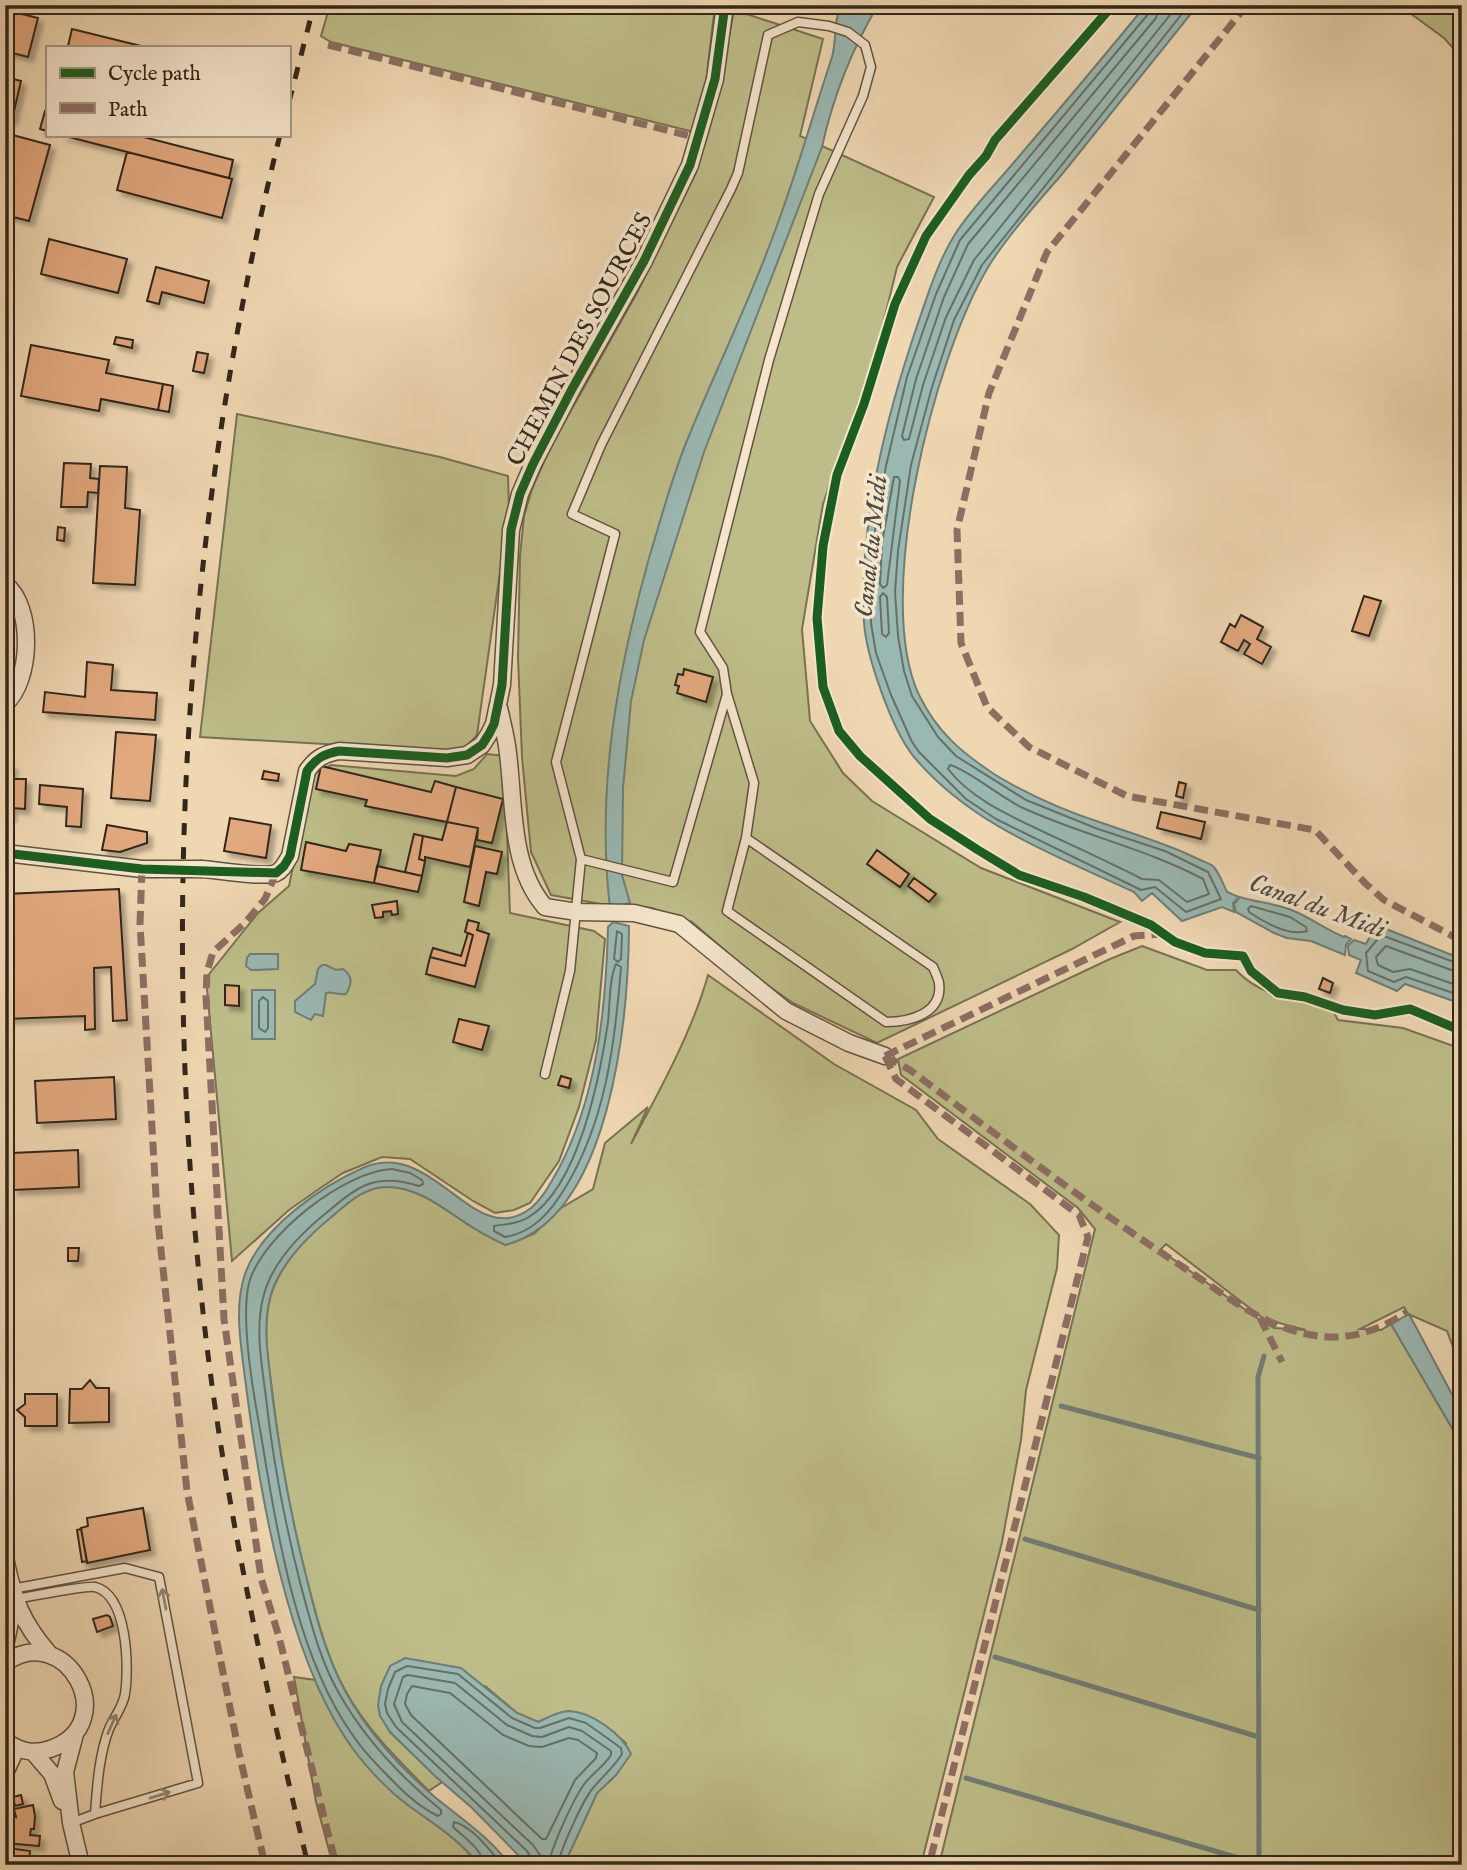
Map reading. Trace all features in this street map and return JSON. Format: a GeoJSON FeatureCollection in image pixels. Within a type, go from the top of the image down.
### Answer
{"type":"FeatureCollection","features":[{"type":"Feature","properties":{"kind":"street","name":"CHEMIN DES SOURCES"},"geometry":{"type":"LineString","coordinates":[[5,853],[142,869],[276,873],[290,856],[307,771],[314,760],[339,751],[447,758],[467,755],[482,744],[494,724],[502,685],[511,530],[520,494],[572,389],[645,261],[690,165],[715,79],[725,5]]}},
{"type":"Feature","properties":{"kind":"street"},"geometry":{"type":"LineString","coordinates":[[5,584],[18,598],[24,613],[25,629],[20,682],[5,704]]}},
{"type":"Feature","properties":{"kind":"street"},"geometry":{"type":"LineString","coordinates":[[498,706],[507,745],[511,795],[522,864],[535,895],[545,907],[577,912],[634,913],[679,924],[786,1011],[849,1043],[885,1056]]}},
{"type":"Feature","properties":{"kind":"street"},"geometry":{"type":"LineString","coordinates":[[5,1558],[13,1591],[29,1630],[50,1655],[70,1666],[81,1682],[86,1704],[85,1713],[75,1734],[65,1772],[71,1823],[81,1865]]}},
{"type":"Feature","properties":{"kind":"street"},"geometry":{"type":"LineString","coordinates":[[5,1646],[13,1591]]}},
{"type":"Feature","properties":{"kind":"street"},"geometry":{"type":"LineString","coordinates":[[5,1663],[27,1653],[50,1655]]}},
{"type":"Feature","properties":{"kind":"street"},"geometry":{"type":"LineString","coordinates":[[34,1753],[62,1745],[75,1734]]}},
{"type":"Feature","properties":{"kind":"street"},"geometry":{"type":"LineString","coordinates":[[5,1773],[11,1745],[34,1753],[52,1774],[71,1823]]}},
{"type":"Feature","properties":{"kind":"lane"},"geometry":{"type":"LineString","coordinates":[[545,1073],[570,971],[581,859],[556,762],[615,534],[572,513],[601,445],[734,181],[768,35],[798,22],[829,26],[848,32],[865,45],[871,67],[863,96],[815,207],[769,360],[700,632],[723,668],[727,694],[754,783],[746,838],[727,911],[886,1021],[906,1022],[924,1014],[935,1002],[940,985],[933,967],[746,838]]}},
{"type":"Feature","properties":{"kind":"lane"},"geometry":{"type":"LineString","coordinates":[[581,859],[673,882],[727,694]]}},
{"type":"Feature","properties":{"kind":"lane"},"geometry":{"type":"LineString","coordinates":[[13,1591],[125,1568],[159,1577],[198,1783],[71,1823]]}},
{"type":"Feature","properties":{"kind":"lane"},"geometry":{"type":"LineString","coordinates":[[13,1591],[94,1587],[109,1594],[117,1608],[126,1659],[124,1696],[109,1729],[100,1768],[95,1814]]}},
{"type":"Feature","properties":{"kind":"shaded area"},"geometry":{"type":"Polygon","coordinates":[[[330,5],[715,5],[706,82],[694,132],[331,42],[321,36],[330,5]]]}},
{"type":"Feature","properties":{"kind":"shaded area"},"geometry":{"type":"Polygon","coordinates":[[[1399,5],[1462,5],[1462,58],[1444,38],[1399,5]]]}},
{"type":"Feature","properties":{"kind":"shaded area"},"geometry":{"type":"Polygon","coordinates":[[[734,10],[823,39],[800,136],[934,197],[897,267],[876,353],[823,504],[802,629],[810,721],[843,773],[872,801],[981,868],[1120,922],[1072,949],[877,1043],[793,1003],[757,978],[692,922],[652,908],[601,904],[551,895],[531,852],[522,757],[518,658],[520,556],[524,516],[532,489],[551,446],[637,293],[696,173],[718,96],[734,10]]]}},
{"type":"Feature","properties":{"kind":"shaded area"},"geometry":{"type":"Polygon","coordinates":[[[237,414],[440,457],[508,476],[509,508],[477,735],[466,747],[448,751],[200,737],[237,414]]]}},
{"type":"Feature","properties":{"kind":"shaded area"},"geometry":{"type":"Polygon","coordinates":[[[487,754],[504,756],[510,913],[594,931],[605,939],[596,1040],[579,1107],[559,1161],[530,1203],[514,1210],[495,1213],[410,1159],[382,1157],[343,1173],[319,1189],[289,1210],[232,1261],[206,978],[258,913],[289,886],[312,774],[331,765],[456,776],[474,769],[487,754]]]}},
{"type":"Feature","properties":{"kind":"shaded area"},"geometry":{"type":"Polygon","coordinates":[[[1142,946],[1207,970],[1236,970],[1268,992],[1332,1009],[1338,1020],[1403,1028],[1456,1047],[1462,1045],[1462,1371],[1447,1331],[1408,1314],[1404,1307],[1360,1329],[1381,1330],[1391,1324],[1462,1445],[1462,1865],[939,1865],[1095,1229],[1078,1208],[901,1075],[898,1059],[1142,946]],[[1166,1244],[1160,1250],[1274,1328],[1306,1330],[1264,1319],[1166,1244]]]}},
{"type":"Feature","properties":{"kind":"shaded area"},"geometry":{"type":"Polygon","coordinates":[[[708,975],[834,1064],[916,1110],[938,1139],[1030,1204],[1059,1235],[1057,1268],[1026,1390],[1021,1440],[1002,1542],[921,1865],[704,1865],[694,1855],[703,1865],[564,1865],[597,1793],[616,1775],[626,1743],[605,1727],[585,1717],[564,1715],[538,1722],[517,1713],[485,1686],[390,1732],[442,1782],[429,1791],[373,1731],[353,1704],[332,1664],[314,1608],[291,1512],[276,1421],[267,1348],[267,1323],[274,1287],[292,1256],[340,1209],[364,1192],[383,1187],[417,1193],[505,1245],[534,1234],[561,1208],[593,1189],[605,1143],[648,1107],[631,1144],[684,1039],[708,975]]]}},
{"type":"Feature","properties":{"kind":"shaded area"},"geometry":{"type":"Polygon","coordinates":[[[294,1677],[315,1680],[338,1726],[369,1767],[393,1791],[459,1843],[479,1865],[333,1865],[316,1802],[294,1677]]]}},
{"type":"Feature","properties":{"kind":"water"},"geometry":{"type":"Polygon","coordinates":[[[842,5],[878,5],[844,74],[822,147],[704,452],[644,640],[631,701],[623,788],[622,875],[630,903],[610,908],[606,819],[612,731],[627,644],[649,558],[681,457],[784,207],[832,57],[837,17],[842,5]]]}},
{"type":"Feature","properties":{"kind":"water","name":"Canal du Midi"},"geometry":{"type":"Polygon","coordinates":[[[1146,5],[1198,5],[1004,244],[987,269],[967,309],[930,418],[916,479],[906,541],[903,600],[907,652],[919,695],[942,730],[971,758],[1020,789],[1048,802],[1164,844],[1210,864],[1217,871],[1227,892],[1239,897],[1233,903],[1234,912],[1222,907],[1182,921],[1152,893],[1142,901],[1134,892],[1016,836],[961,802],[937,781],[914,757],[897,729],[875,673],[864,622],[866,546],[877,470],[906,359],[943,256],[969,215],[1146,5]]]}},
{"type":"Feature","properties":{"kind":"water"},"geometry":{"type":"Polygon","coordinates":[[[1240,897],[1289,909],[1351,939],[1346,945],[1345,955],[1311,941],[1287,938],[1274,933],[1236,912],[1234,904],[1240,897]]]}},
{"type":"Feature","properties":{"kind":"water"},"geometry":{"type":"Polygon","coordinates":[[[613,922],[629,926],[624,1013],[617,1061],[606,1111],[591,1157],[569,1197],[541,1227],[505,1245],[413,1192],[388,1187],[371,1189],[342,1208],[294,1254],[279,1275],[268,1310],[268,1357],[286,1487],[310,1594],[332,1663],[353,1704],[397,1762],[484,1837],[510,1865],[479,1865],[455,1840],[383,1784],[367,1766],[346,1739],[325,1702],[307,1661],[279,1569],[259,1474],[241,1344],[241,1287],[253,1257],[278,1225],[330,1185],[365,1167],[390,1163],[412,1168],[433,1179],[472,1207],[491,1216],[510,1218],[531,1208],[543,1195],[558,1170],[582,1113],[597,1052],[605,989],[608,927],[613,922]]]}},
{"type":"Feature","properties":{"kind":"water"},"geometry":{"type":"Polygon","coordinates":[[[1376,925],[1462,959],[1462,1004],[1405,984],[1397,991],[1356,973],[1361,960],[1349,955],[1348,946],[1354,940],[1366,944],[1376,925]]]}},
{"type":"Feature","properties":{"kind":"water"},"geometry":{"type":"Polygon","coordinates":[[[250,954],[278,954],[278,969],[251,970],[246,966],[250,954]]]}},
{"type":"Feature","properties":{"kind":"water"},"geometry":{"type":"Polygon","coordinates":[[[322,965],[336,970],[343,969],[349,974],[350,984],[346,994],[326,993],[323,1016],[315,1014],[311,1020],[295,1012],[295,1001],[315,984],[318,969],[322,965]]]}},
{"type":"Feature","properties":{"kind":"water"},"geometry":{"type":"Polygon","coordinates":[[[252,990],[275,990],[275,1039],[252,1039],[252,990]]]}},
{"type":"Feature","properties":{"kind":"water"},"geometry":{"type":"Polygon","coordinates":[[[1409,1314],[1462,1413],[1462,1445],[1391,1324],[1409,1314]]]}},
{"type":"Feature","properties":{"kind":"water"},"geometry":{"type":"Polygon","coordinates":[[[405,1658],[461,1668],[517,1713],[538,1722],[565,1711],[587,1715],[605,1725],[627,1746],[631,1754],[616,1775],[597,1793],[564,1865],[528,1865],[471,1807],[390,1732],[380,1716],[378,1705],[381,1686],[390,1666],[405,1658]]]}},
{"type":"Feature","properties":{"kind":"building"},"geometry":{"type":"Polygon","coordinates":[[[5,10],[38,18],[28,57],[5,51],[5,10]]]}},
{"type":"Feature","properties":{"kind":"building"},"geometry":{"type":"Polygon","coordinates":[[[72,29],[141,46],[68,46],[72,29]]]}},
{"type":"Feature","properties":{"kind":"building"},"geometry":{"type":"Polygon","coordinates":[[[5,77],[21,81],[12,120],[5,118],[5,77]]]}},
{"type":"Feature","properties":{"kind":"building"},"geometry":{"type":"Polygon","coordinates":[[[45,111],[46,131],[40,129],[45,111]]]}},
{"type":"Feature","properties":{"kind":"building"},"geometry":{"type":"Polygon","coordinates":[[[5,133],[50,145],[29,221],[5,215],[5,133]]]}},
{"type":"Feature","properties":{"kind":"building"},"geometry":{"type":"Polygon","coordinates":[[[65,136],[140,136],[233,160],[229,178],[65,136]]]}},
{"type":"Feature","properties":{"kind":"building"},"geometry":{"type":"Polygon","coordinates":[[[127,152],[232,179],[222,218],[117,190],[127,152]]]}},
{"type":"Feature","properties":{"kind":"building"},"geometry":{"type":"Polygon","coordinates":[[[49,239],[127,259],[118,293],[41,274],[49,239]]]}},
{"type":"Feature","properties":{"kind":"building"},"geometry":{"type":"Polygon","coordinates":[[[156,267],[209,281],[204,303],[162,292],[159,304],[147,301],[156,267]]]}},
{"type":"Feature","properties":{"kind":"building"},"geometry":{"type":"Polygon","coordinates":[[[116,337],[133,340],[132,348],[114,344],[116,337]]]}},
{"type":"Feature","properties":{"kind":"building"},"geometry":{"type":"Polygon","coordinates":[[[31,345],[109,360],[106,373],[163,384],[158,410],[101,399],[99,411],[21,396],[31,345]]]}},
{"type":"Feature","properties":{"kind":"building"},"geometry":{"type":"Polygon","coordinates":[[[197,352],[208,354],[204,373],[193,371],[197,352]]]}},
{"type":"Feature","properties":{"kind":"building"},"geometry":{"type":"Polygon","coordinates":[[[163,384],[173,386],[169,412],[158,410],[163,384]]]}},
{"type":"Feature","properties":{"kind":"building"},"geometry":{"type":"Polygon","coordinates":[[[64,463],[91,464],[90,478],[99,479],[98,493],[88,492],[87,507],[61,507],[64,463]]]}},
{"type":"Feature","properties":{"kind":"building"},"geometry":{"type":"Polygon","coordinates":[[[100,466],[127,467],[125,508],[140,510],[135,585],[93,583],[100,466]]]}},
{"type":"Feature","properties":{"kind":"building"},"geometry":{"type":"Polygon","coordinates":[[[58,527],[65,528],[64,541],[57,540],[58,527]]]}},
{"type":"Feature","properties":{"kind":"building"},"geometry":{"type":"Polygon","coordinates":[[[1364,596],[1381,601],[1369,636],[1352,631],[1364,596]]]}},
{"type":"Feature","properties":{"kind":"building"},"geometry":{"type":"Polygon","coordinates":[[[1241,615],[1263,627],[1257,639],[1271,647],[1262,664],[1244,654],[1250,644],[1244,640],[1238,651],[1221,642],[1230,624],[1235,627],[1241,615]]]}},
{"type":"Feature","properties":{"kind":"building"},"geometry":{"type":"Polygon","coordinates":[[[87,662],[113,665],[111,690],[157,693],[155,720],[43,712],[45,692],[85,697],[87,662]]]}},
{"type":"Feature","properties":{"kind":"building"},"geometry":{"type":"Polygon","coordinates":[[[684,669],[713,677],[706,702],[677,693],[679,686],[675,685],[678,674],[683,675],[684,669]]]}},
{"type":"Feature","properties":{"kind":"building"},"geometry":{"type":"Polygon","coordinates":[[[116,732],[156,735],[150,801],[111,798],[116,732]]]}},
{"type":"Feature","properties":{"kind":"building"},"geometry":{"type":"Polygon","coordinates":[[[5,764],[12,765],[11,817],[5,817],[5,764]]]}},
{"type":"Feature","properties":{"kind":"building"},"geometry":{"type":"Polygon","coordinates":[[[321,766],[431,792],[435,781],[456,787],[447,822],[365,806],[367,800],[316,789],[321,766]]]}},
{"type":"Feature","properties":{"kind":"building"},"geometry":{"type":"Polygon","coordinates":[[[264,771],[279,774],[278,781],[262,779],[264,771]]]}},
{"type":"Feature","properties":{"kind":"building"},"geometry":{"type":"Polygon","coordinates":[[[12,779],[26,779],[25,809],[11,808],[12,779]]]}},
{"type":"Feature","properties":{"kind":"building"},"geometry":{"type":"Polygon","coordinates":[[[1179,782],[1186,784],[1183,798],[1176,796],[1179,782]]]}},
{"type":"Feature","properties":{"kind":"building"},"geometry":{"type":"Polygon","coordinates":[[[40,785],[83,789],[81,827],[66,826],[67,807],[39,804],[40,785]]]}},
{"type":"Feature","properties":{"kind":"building"},"geometry":{"type":"Polygon","coordinates":[[[456,787],[503,799],[492,843],[477,840],[478,828],[447,822],[456,787]]]}},
{"type":"Feature","properties":{"kind":"building"},"geometry":{"type":"Polygon","coordinates":[[[1161,812],[1205,822],[1201,839],[1157,828],[1161,812]]]}},
{"type":"Feature","properties":{"kind":"building"},"geometry":{"type":"Polygon","coordinates":[[[230,818],[271,825],[266,858],[224,851],[230,818]]]}},
{"type":"Feature","properties":{"kind":"building"},"geometry":{"type":"Polygon","coordinates":[[[447,822],[478,828],[470,867],[425,857],[425,861],[419,859],[423,836],[442,840],[447,822]]]}},
{"type":"Feature","properties":{"kind":"building"},"geometry":{"type":"Polygon","coordinates":[[[107,825],[147,832],[147,843],[120,852],[102,850],[107,825]]]}},
{"type":"Feature","properties":{"kind":"building"},"geometry":{"type":"Polygon","coordinates":[[[414,834],[423,836],[419,859],[425,861],[422,876],[405,872],[414,834]]]}},
{"type":"Feature","properties":{"kind":"building"},"geometry":{"type":"Polygon","coordinates":[[[306,842],[346,851],[349,844],[381,850],[374,883],[301,870],[306,842]]]}},
{"type":"Feature","properties":{"kind":"building"},"geometry":{"type":"Polygon","coordinates":[[[475,846],[502,852],[497,874],[486,872],[479,906],[464,902],[475,846]]]}},
{"type":"Feature","properties":{"kind":"building"},"geometry":{"type":"Polygon","coordinates":[[[877,850],[909,874],[900,887],[867,864],[877,850]]]}},
{"type":"Feature","properties":{"kind":"building"},"geometry":{"type":"Polygon","coordinates":[[[377,866],[422,876],[418,892],[374,883],[377,866]]]}},
{"type":"Feature","properties":{"kind":"building"},"geometry":{"type":"Polygon","coordinates":[[[914,878],[936,894],[929,902],[908,886],[914,878]]]}},
{"type":"Feature","properties":{"kind":"building"},"geometry":{"type":"Polygon","coordinates":[[[119,889],[127,1020],[113,1021],[111,967],[94,968],[95,1029],[85,1030],[85,1016],[5,1019],[5,894],[119,889]]]}},
{"type":"Feature","properties":{"kind":"building"},"geometry":{"type":"Polygon","coordinates":[[[397,901],[398,914],[383,912],[383,917],[375,918],[372,905],[397,901]]]}},
{"type":"Feature","properties":{"kind":"building"},"geometry":{"type":"Polygon","coordinates":[[[468,920],[479,923],[477,930],[489,934],[475,987],[426,974],[430,957],[465,966],[473,935],[465,932],[468,920]]]}},
{"type":"Feature","properties":{"kind":"building"},"geometry":{"type":"Polygon","coordinates":[[[468,933],[473,935],[465,966],[430,957],[433,948],[461,956],[468,933]]]}},
{"type":"Feature","properties":{"kind":"building"},"geometry":{"type":"Polygon","coordinates":[[[1323,978],[1333,983],[1330,993],[1319,989],[1323,978]]]}},
{"type":"Feature","properties":{"kind":"building"},"geometry":{"type":"Polygon","coordinates":[[[225,985],[239,986],[239,1006],[225,1005],[225,985]]]}},
{"type":"Feature","properties":{"kind":"building"},"geometry":{"type":"Polygon","coordinates":[[[459,1019],[489,1026],[482,1050],[453,1042],[459,1019]]]}},
{"type":"Feature","properties":{"kind":"building"},"geometry":{"type":"Polygon","coordinates":[[[561,1076],[571,1079],[569,1088],[558,1085],[561,1076]]]}},
{"type":"Feature","properties":{"kind":"building"},"geometry":{"type":"Polygon","coordinates":[[[114,1077],[116,1119],[37,1123],[35,1081],[114,1077]]]}},
{"type":"Feature","properties":{"kind":"building"},"geometry":{"type":"Polygon","coordinates":[[[78,1150],[79,1187],[13,1190],[12,1153],[78,1150]]]}},
{"type":"Feature","properties":{"kind":"building"},"geometry":{"type":"Polygon","coordinates":[[[68,1248],[79,1248],[78,1261],[68,1261],[68,1248]]]}},
{"type":"Feature","properties":{"kind":"building"},"geometry":{"type":"Polygon","coordinates":[[[90,1380],[96,1388],[109,1388],[109,1422],[69,1423],[70,1389],[82,1389],[90,1380]]]}},
{"type":"Feature","properties":{"kind":"building"},"geometry":{"type":"Polygon","coordinates":[[[25,1394],[57,1394],[57,1426],[25,1426],[25,1417],[17,1410],[25,1404],[25,1394]]]}},
{"type":"Feature","properties":{"kind":"building"},"geometry":{"type":"Polygon","coordinates":[[[143,1508],[150,1550],[87,1563],[81,1528],[88,1526],[87,1518],[143,1508]]]}},
{"type":"Feature","properties":{"kind":"building"},"geometry":{"type":"Polygon","coordinates":[[[81,1529],[87,1561],[82,1562],[77,1530],[81,1529]]]}},
{"type":"Feature","properties":{"kind":"building"},"geometry":{"type":"Polygon","coordinates":[[[107,1615],[113,1626],[97,1632],[93,1619],[107,1615]]]}},
{"type":"Feature","properties":{"kind":"building"},"geometry":{"type":"Polygon","coordinates":[[[21,1795],[23,1804],[15,1806],[13,1797],[21,1795]]]}},
{"type":"Feature","properties":{"kind":"building"},"geometry":{"type":"Polygon","coordinates":[[[33,1805],[34,1829],[31,1829],[30,1835],[40,1836],[39,1846],[5,1843],[5,1833],[8,1833],[13,1816],[16,1817],[14,1809],[33,1805]]]}},
{"type":"Feature","properties":{"kind":"building"},"geometry":{"type":"Polygon","coordinates":[[[8,1848],[30,1851],[29,1865],[5,1865],[5,1852],[8,1848]]]}},
{"type":"Feature","properties":{"kind":"waterway"},"geometry":{"type":"LineString","coordinates":[[1259,1865],[1258,1377],[1264,1356]]}},
{"type":"Feature","properties":{"kind":"waterway"},"geometry":{"type":"LineString","coordinates":[[1061,1406],[1259,1458]]}},
{"type":"Feature","properties":{"kind":"waterway"},"geometry":{"type":"LineString","coordinates":[[1025,1539],[1259,1610]]}},
{"type":"Feature","properties":{"kind":"waterway"},"geometry":{"type":"LineString","coordinates":[[995,1657],[1259,1737]]}},
{"type":"Feature","properties":{"kind":"waterway"},"geometry":{"type":"LineString","coordinates":[[966,1778],[1259,1864]]}},
{"type":"Feature","properties":{"kind":"railway"},"geometry":{"type":"LineString","coordinates":[[290,98],[314,5]]}},
{"type":"Feature","properties":{"kind":"railway"},"geometry":{"type":"LineString","coordinates":[[280,136],[247,282],[221,430],[202,579],[189,729],[183,879],[184,1030],[191,1180],[214,1398],[249,1599],[308,1865]]}},
{"type":"Feature","properties":{"kind":"marked path"},"geometry":{"type":"LineString","coordinates":[[1247,5],[1047,252],[989,393],[957,530],[961,643],[987,707],[1029,747],[1127,796],[1315,830],[1384,900],[1462,941]]}},
{"type":"Feature","properties":{"kind":"marked path"},"geometry":{"type":"LineString","coordinates":[[328,45],[698,138]]}},
{"type":"Feature","properties":{"kind":"marked path"},"geometry":{"type":"LineString","coordinates":[[142,869],[140,924],[157,1213],[187,1491],[239,1753],[265,1865]]}},
{"type":"Feature","properties":{"kind":"marked path"},"geometry":{"type":"LineString","coordinates":[[276,873],[265,899],[245,923],[213,952],[207,972],[206,996],[224,1319],[261,1578],[279,1637],[336,1865]]}},
{"type":"Feature","properties":{"kind":"marked path"},"geometry":{"type":"LineString","coordinates":[[885,1056],[1134,936],[1162,934]]}},
{"type":"Feature","properties":{"kind":"marked path"},"geometry":{"type":"LineString","coordinates":[[885,1056],[896,1079],[1079,1215],[1088,1237],[929,1865]]}},
{"type":"Feature","properties":{"kind":"marked path"},"geometry":{"type":"LineString","coordinates":[[885,1056],[910,1070],[1116,1221],[1230,1299],[1261,1317],[1294,1331],[1337,1337],[1385,1325],[1407,1312]]}},
{"type":"Feature","properties":{"kind":"marked path"},"geometry":{"type":"LineString","coordinates":[[1260,1318],[1282,1362]]}},
{"type":"Feature","properties":{"kind":"cycle path"},"geometry":{"type":"LineString","coordinates":[[5,853],[142,869],[276,873],[290,856],[307,771],[321,757],[339,751],[447,758],[467,755],[482,745],[494,724],[502,685],[511,530],[520,494],[572,389],[644,261],[690,165],[715,79],[725,5]]}},
{"type":"Feature","properties":{"kind":"cycle path"},"geometry":{"type":"LineString","coordinates":[[1113,5],[995,140],[986,156],[969,175],[926,236],[895,304],[864,404],[837,475],[823,546],[817,618],[823,687],[839,731],[860,756],[930,819],[1019,875],[1084,897],[1151,925],[1175,942],[1205,953],[1243,956],[1251,971],[1278,993],[1305,997],[1343,1010],[1375,1015],[1410,1009],[1462,1031]]}}]}
